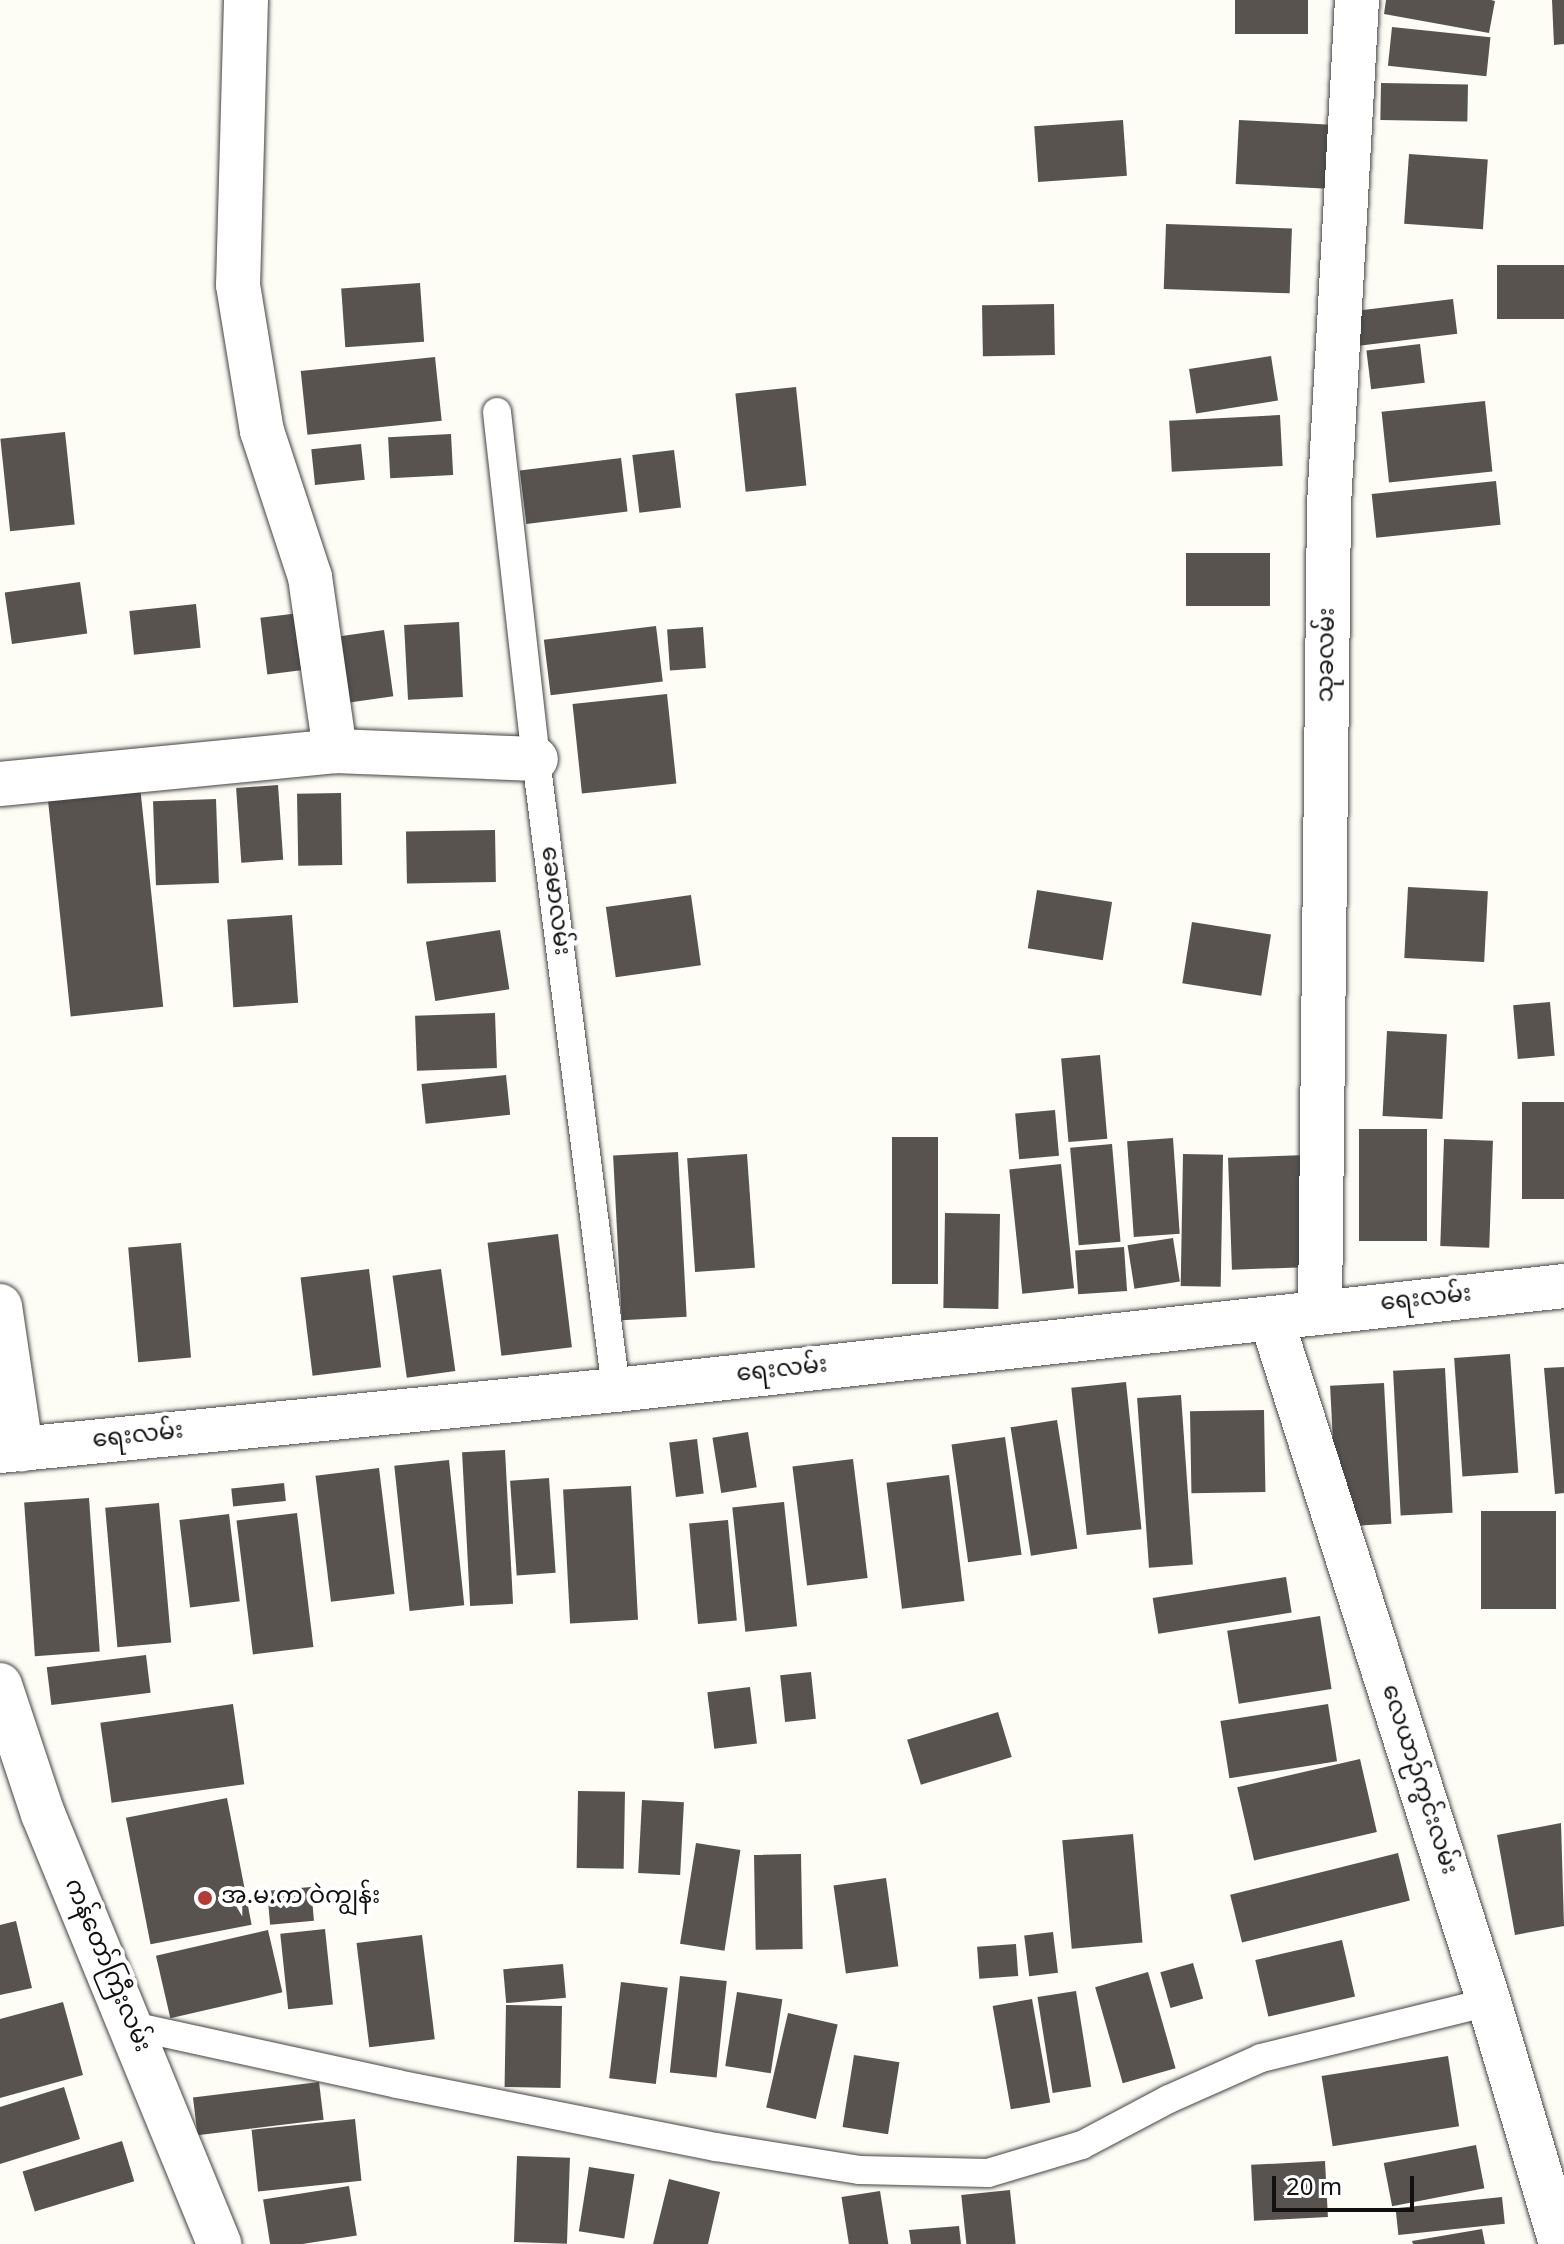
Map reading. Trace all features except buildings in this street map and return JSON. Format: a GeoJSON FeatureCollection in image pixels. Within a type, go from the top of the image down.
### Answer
{"type":"FeatureCollection","features":[{"type":"Feature","properties":{"kind":"street"},"geometry":{"type":"LineString","coordinates":[[246,0],[238,285],[262,431],[310,577],[335,751]]}},
{"type":"Feature","properties":{"kind":"street","name":"သုခလမ်း"},"geometry":{"type":"LineString","coordinates":[[1320,1311],[1329,505],[1357,0]]}},
{"type":"Feature","properties":{"kind":"street"},"geometry":{"type":"LineString","coordinates":[[0,784],[335,751],[536,759]]}},
{"type":"Feature","properties":{"kind":"street","name":"ရေးလမ်း"},"geometry":{"type":"LineString","coordinates":[[10,1450],[616,1390],[1564,1286]]}},
{"type":"Feature","properties":{"kind":"street"},"geometry":{"type":"LineString","coordinates":[[0,1306],[10,1450]]}},
{"type":"Feature","properties":{"kind":"street","name":"လေယာဉ်ကွင်းလမ်း"},"geometry":{"type":"LineString","coordinates":[[1271,1318],[1489,2002],[1561,2244]]}},
{"type":"Feature","properties":{"kind":"street","name":"ကန်တော်ကြီးလမ်း"},"geometry":{"type":"LineString","coordinates":[[0,1685],[43,1814],[219,2244]]}},
{"type":"Feature","properties":{"kind":"lane","name":"ခေမာလမ်း"},"geometry":{"type":"LineString","coordinates":[[497,412],[536,759],[616,1390]]}},
{"type":"Feature","properties":{"kind":"lane"},"geometry":{"type":"LineString","coordinates":[[132,2026],[397,2084],[716,2147],[860,2170],[988,2173],[1082,2145],[1169,2099],[1261,2058],[1489,2002]]}},
{"type":"Feature","properties":{"kind":"place","name":"အ.မ.က ဝဲကျွန်း"},"geometry":{"type":"Point","coordinates":[205,1898]}}]}
